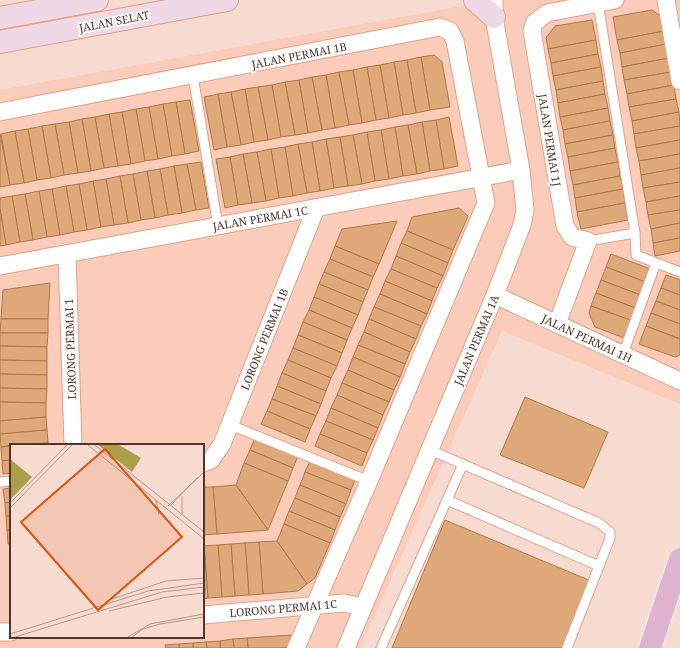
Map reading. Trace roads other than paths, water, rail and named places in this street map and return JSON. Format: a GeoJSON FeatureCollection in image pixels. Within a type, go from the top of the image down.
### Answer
{"type":"FeatureCollection","features":[{"type":"Feature","properties":{"kind":"main road"},"geometry":{"type":"LineString","coordinates":[[0,18],[97,0]]}},
{"type":"Feature","properties":{"kind":"main road","name":"JALAN SELAT"},"geometry":{"type":"LineString","coordinates":[[0,42],[228,0]]}},
{"type":"Feature","properties":{"kind":"main road"},"geometry":{"type":"LineString","coordinates":[[475,0],[494,8]]}},
{"type":"Feature","properties":{"kind":"main road"},"geometry":{"type":"LineString","coordinates":[[650,648],[680,559]]}},
{"type":"Feature","properties":{"kind":"main road"},"geometry":{"type":"LineString","coordinates":[[660,648],[680,600]]}},
{"type":"Feature","properties":{"kind":"street","name":"JALAN PERMAI 1J"},"geometry":{"type":"LineString","coordinates":[[588,242],[572,237],[565,226],[532,31],[534,23],[546,13],[615,0]]}},
{"type":"Feature","properties":{"kind":"street"},"geometry":{"type":"LineString","coordinates":[[666,0],[680,81]]}},
{"type":"Feature","properties":{"kind":"street","name":"JALAN PERMAI 1A"},"geometry":{"type":"LineString","coordinates":[[346,648],[495,295],[522,225],[525,210],[521,170],[494,8]]}},
{"type":"Feature","properties":{"kind":"street","name":"JALAN PERMAI 1B"},"geometry":{"type":"LineString","coordinates":[[0,112],[193,76],[440,27],[450,31],[456,42],[482,177]]}},
{"type":"Feature","properties":{"kind":"street","name":"JALAN PERMAI 1C"},"geometry":{"type":"LineString","coordinates":[[0,266],[521,170]]}},
{"type":"Feature","properties":{"kind":"street"},"geometry":{"type":"LineString","coordinates":[[296,648],[369,481],[486,203],[482,177]]}},
{"type":"Feature","properties":{"kind":"street","name":"LORONG PERMAI 1B"},"geometry":{"type":"LineString","coordinates":[[204,463],[211,460],[216,455],[230,425],[316,208]]}},
{"type":"Feature","properties":{"kind":"street"},"geometry":{"type":"LineString","coordinates":[[557,324],[588,242]]}},
{"type":"Feature","properties":{"kind":"street","name":"LORONG PERMAI 1"},"geometry":{"type":"LineString","coordinates":[[67,254],[73,444]]}},
{"type":"Feature","properties":{"kind":"street","name":"JALAN PERMAI 1H"},"geometry":{"type":"LineString","coordinates":[[495,295],[680,381]]}},
{"type":"Feature","properties":{"kind":"street","name":"LORONG PERMAI 1C"},"geometry":{"type":"LineString","coordinates":[[204,615],[344,603],[364,607]]}},
{"type":"Feature","properties":{"kind":"lane"},"geometry":{"type":"LineString","coordinates":[[598,3],[635,233],[636,255],[680,272]]}},
{"type":"Feature","properties":{"kind":"lane"},"geometry":{"type":"LineString","coordinates":[[193,76],[218,226]]}},
{"type":"Feature","properties":{"kind":"lane"},"geometry":{"type":"LineString","coordinates":[[588,242],[635,233]]}},
{"type":"Feature","properties":{"kind":"lane"},"geometry":{"type":"LineString","coordinates":[[623,354],[656,263]]}},
{"type":"Feature","properties":{"kind":"lane"},"geometry":{"type":"LineString","coordinates":[[230,425],[369,481]]}},
{"type":"Feature","properties":{"kind":"lane"},"geometry":{"type":"LineString","coordinates":[[430,450],[598,523],[610,532],[610,538],[567,648]]}},
{"type":"Feature","properties":{"kind":"lane"},"geometry":{"type":"LineString","coordinates":[[381,648],[463,464]]}},
{"type":"Feature","properties":{"kind":"lane"},"geometry":{"type":"LineString","coordinates":[[0,482],[10,481]]}},
{"type":"Feature","properties":{"kind":"lane"},"geometry":{"type":"LineString","coordinates":[[447,500],[599,566]]}}]}
